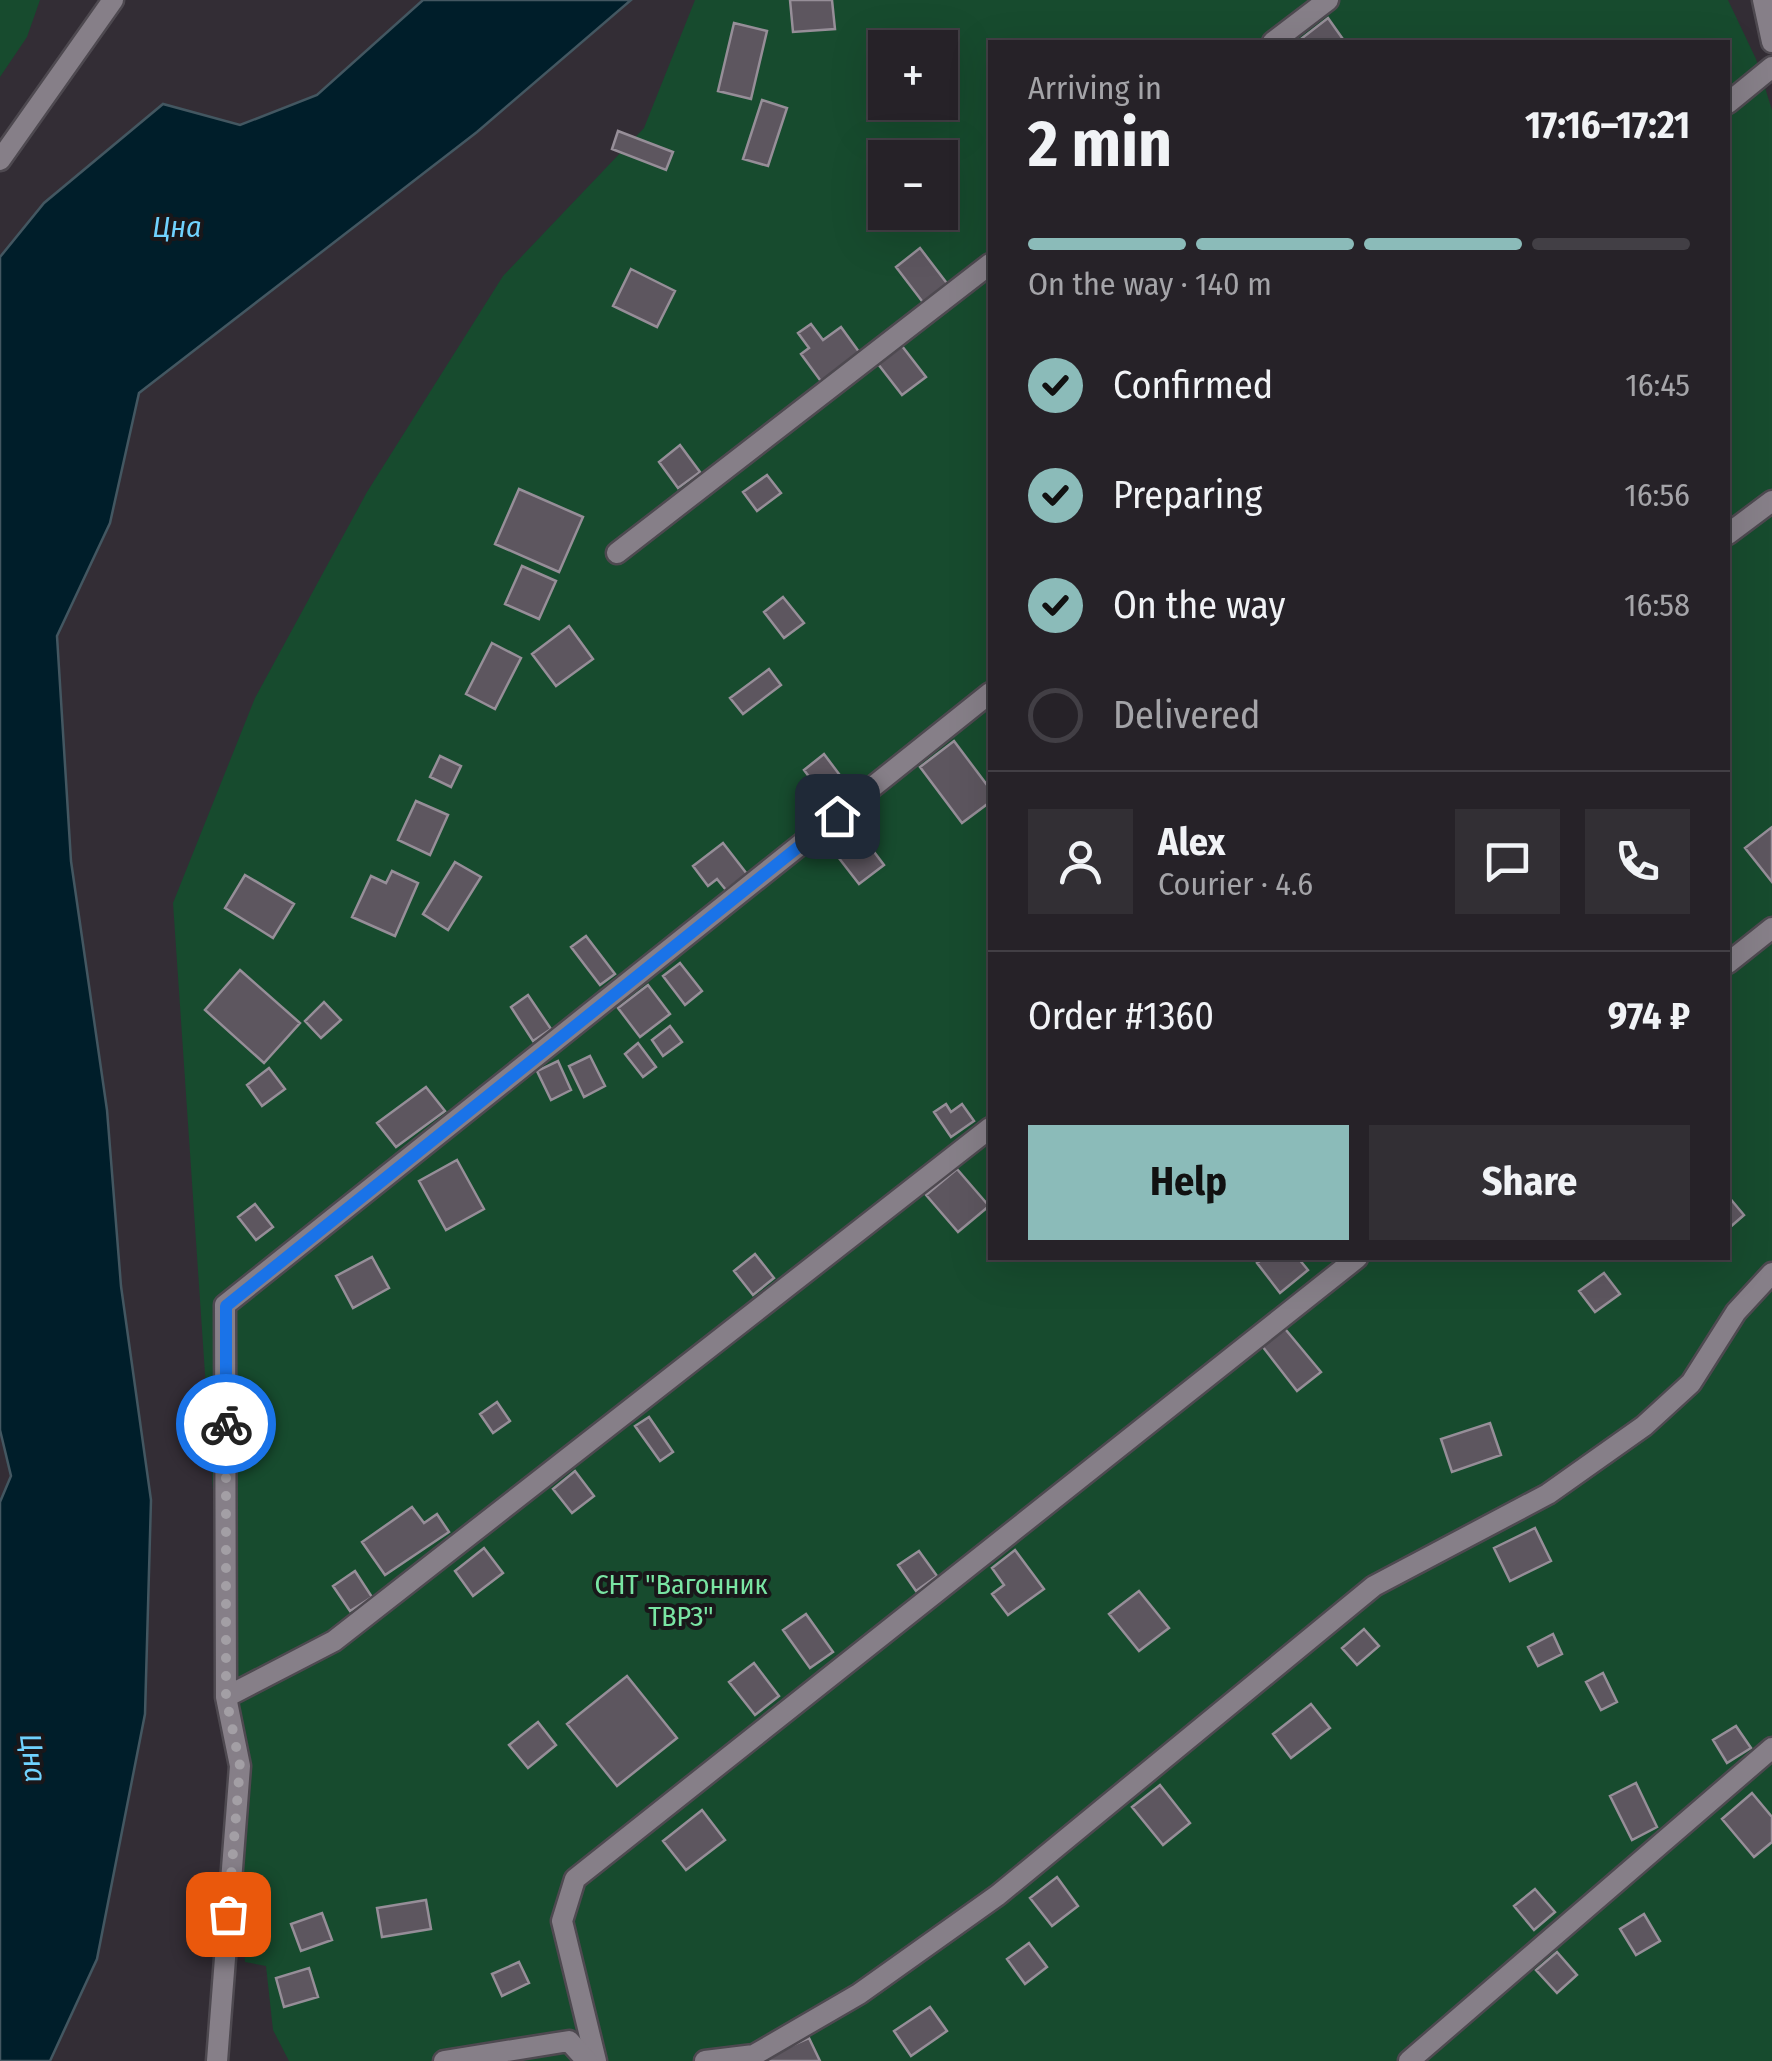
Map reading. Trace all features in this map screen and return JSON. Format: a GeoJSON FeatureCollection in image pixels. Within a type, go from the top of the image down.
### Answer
{"type":"FeatureCollection","features":[{"type":"Feature","properties":{"kind":"street"},"geometry":{"type":"LineString","coordinates":[[0,160],[114,0]]}},
{"type":"Feature","properties":{"kind":"street"},"geometry":{"type":"LineString","coordinates":[[1277,40],[1328,0]]}},
{"type":"Feature","properties":{"kind":"street"},"geometry":{"type":"LineString","coordinates":[[1763,0],[1772,42]]}},
{"type":"Feature","properties":{"kind":"street"},"geometry":{"type":"LineString","coordinates":[[1730,101],[1772,68]]}},
{"type":"Feature","properties":{"kind":"street"},"geometry":{"type":"LineString","coordinates":[[617,554],[988,266]]}},
{"type":"Feature","properties":{"kind":"street"},"geometry":{"type":"LineString","coordinates":[[1730,532],[1772,500]]}},
{"type":"Feature","properties":{"kind":"street"},"geometry":{"type":"LineString","coordinates":[[217,2061],[240,1766],[226,1697],[226,1306],[988,696]]}},
{"type":"Feature","properties":{"kind":"street"},"geometry":{"type":"LineString","coordinates":[[1730,961],[1772,928]]}},
{"type":"Feature","properties":{"kind":"street"},"geometry":{"type":"LineString","coordinates":[[226,1697],[334,1641],[988,1130]]}},
{"type":"Feature","properties":{"kind":"street"},"geometry":{"type":"LineString","coordinates":[[596,2061],[562,1921],[575,1879],[1354,1260]]}},
{"type":"Feature","properties":{"kind":"street"},"geometry":{"type":"LineString","coordinates":[[705,2061],[754,2055],[859,1994],[998,1895],[1374,1586],[1548,1494],[1644,1426],[1691,1384],[1736,1312],[1772,1274]]}},
{"type":"Feature","properties":{"kind":"street"},"geometry":{"type":"LineString","coordinates":[[1409,2061],[1772,1748]]}},
{"type":"Feature","properties":{"kind":"street"},"geometry":{"type":"LineString","coordinates":[[444,2061],[569,2041],[588,2061]]}},
{"type":"Feature","properties":{"kind":"green space"},"geometry":{"type":"Polygon","coordinates":[[[0,0],[40,0],[27,37],[0,77],[0,0]]]}},
{"type":"Feature","properties":{"kind":"green space","name":"СНТ \"Вагонник ТВРЗ\""},"geometry":{"type":"Polygon","coordinates":[[[695,0],[1728,0],[1756,59],[1772,110],[1772,2061],[289,2061],[273,2030],[266,1966],[245,1962],[173,903],[255,698],[367,492],[503,276],[644,128],[695,0]]]}},
{"type":"Feature","properties":{"kind":"water","name":"Цна"},"geometry":{"type":"Polygon","coordinates":[[[423,0],[631,0],[477,132],[139,393],[110,523],[57,636],[71,861],[107,1110],[121,1286],[151,1500],[145,1714],[97,1959],[50,2061],[0,2061],[0,1502],[11,1476],[0,1430],[0,257],[44,203],[163,104],[240,125],[317,95],[423,0]]]}},
{"type":"Feature","properties":{"kind":"building"},"geometry":{"type":"Polygon","coordinates":[[[790,0],[832,0],[835,29],[793,32],[790,0]]]}},
{"type":"Feature","properties":{"kind":"building"},"geometry":{"type":"Polygon","coordinates":[[[1328,18],[1344,40],[1300,40],[1328,18]]]}},
{"type":"Feature","properties":{"kind":"building"},"geometry":{"type":"Polygon","coordinates":[[[734,23],[767,31],[751,99],[718,91],[734,23]]]}},
{"type":"Feature","properties":{"kind":"building"},"geometry":{"type":"Polygon","coordinates":[[[762,100],[787,108],[768,166],[743,159],[762,100]]]}},
{"type":"Feature","properties":{"kind":"building"},"geometry":{"type":"Polygon","coordinates":[[[618,131],[673,152],[666,170],[612,149],[618,131]]]}},
{"type":"Feature","properties":{"kind":"building"},"geometry":{"type":"Polygon","coordinates":[[[920,248],[949,286],[925,305],[896,267],[920,248]]]}},
{"type":"Feature","properties":{"kind":"building"},"geometry":{"type":"Polygon","coordinates":[[[631,269],[675,291],[657,327],[613,306],[631,269]]]}},
{"type":"Feature","properties":{"kind":"building"},"geometry":{"type":"Polygon","coordinates":[[[811,324],[823,340],[841,327],[862,356],[823,384],[801,354],[809,348],[798,333],[811,324]]]}},
{"type":"Feature","properties":{"kind":"building"},"geometry":{"type":"Polygon","coordinates":[[[902,346],[926,377],[902,395],[878,364],[902,346]]]}},
{"type":"Feature","properties":{"kind":"building"},"geometry":{"type":"Polygon","coordinates":[[[680,445],[700,472],[678,488],[659,462],[680,445]]]}},
{"type":"Feature","properties":{"kind":"building"},"geometry":{"type":"Polygon","coordinates":[[[767,475],[781,493],[757,511],[743,492],[767,475]]]}},
{"type":"Feature","properties":{"kind":"building"},"geometry":{"type":"Polygon","coordinates":[[[519,489],[583,517],[559,572],[495,544],[519,489]]]}},
{"type":"Feature","properties":{"kind":"building"},"geometry":{"type":"Polygon","coordinates":[[[522,566],[556,581],[539,619],[505,604],[522,566]]]}},
{"type":"Feature","properties":{"kind":"building"},"geometry":{"type":"Polygon","coordinates":[[[783,597],[804,623],[784,638],[764,612],[783,597]]]}},
{"type":"Feature","properties":{"kind":"building"},"geometry":{"type":"Polygon","coordinates":[[[569,626],[593,659],[556,686],[532,654],[569,626]]]}},
{"type":"Feature","properties":{"kind":"building"},"geometry":{"type":"Polygon","coordinates":[[[492,643],[521,658],[495,709],[466,694],[492,643]]]}},
{"type":"Feature","properties":{"kind":"building"},"geometry":{"type":"Polygon","coordinates":[[[769,669],[781,685],[743,714],[730,698],[769,669]]]}},
{"type":"Feature","properties":{"kind":"building"},"geometry":{"type":"Polygon","coordinates":[[[954,741],[988,786],[988,804],[962,823],[920,767],[954,741]]]}},
{"type":"Feature","properties":{"kind":"building"},"geometry":{"type":"Polygon","coordinates":[[[824,754],[851,790],[831,806],[804,770],[824,754]]]}},
{"type":"Feature","properties":{"kind":"building"},"geometry":{"type":"Polygon","coordinates":[[[440,756],[461,766],[451,787],[430,777],[440,756]]]}},
{"type":"Feature","properties":{"kind":"building"},"geometry":{"type":"Polygon","coordinates":[[[416,801],[448,815],[430,855],[398,840],[416,801]]]}},
{"type":"Feature","properties":{"kind":"building"},"geometry":{"type":"Polygon","coordinates":[[[853,824],[884,865],[859,884],[828,844],[853,824]]]}},
{"type":"Feature","properties":{"kind":"building"},"geometry":{"type":"Polygon","coordinates":[[[1772,827],[1772,882],[1745,848],[1772,827]]]}},
{"type":"Feature","properties":{"kind":"building"},"geometry":{"type":"Polygon","coordinates":[[[723,843],[747,874],[726,890],[717,879],[708,886],[693,866],[723,843]]]}},
{"type":"Feature","properties":{"kind":"building"},"geometry":{"type":"Polygon","coordinates":[[[455,862],[481,877],[448,930],[423,914],[455,862]]]}},
{"type":"Feature","properties":{"kind":"building"},"geometry":{"type":"Polygon","coordinates":[[[392,871],[418,883],[395,936],[352,917],[371,876],[386,883],[392,871]]]}},
{"type":"Feature","properties":{"kind":"building"},"geometry":{"type":"Polygon","coordinates":[[[245,875],[294,904],[273,938],[225,908],[245,875]]]}},
{"type":"Feature","properties":{"kind":"building"},"geometry":{"type":"Polygon","coordinates":[[[586,936],[615,974],[600,985],[571,947],[586,936]]]}},
{"type":"Feature","properties":{"kind":"building"},"geometry":{"type":"Polygon","coordinates":[[[680,963],[702,991],[685,1005],[663,976],[680,963]]]}},
{"type":"Feature","properties":{"kind":"building"},"geometry":{"type":"Polygon","coordinates":[[[240,970],[300,1023],[264,1063],[205,1010],[240,970]]]}},
{"type":"Feature","properties":{"kind":"building"},"geometry":{"type":"Polygon","coordinates":[[[648,985],[670,1014],[640,1037],[618,1008],[648,985]]]}},
{"type":"Feature","properties":{"kind":"building"},"geometry":{"type":"Polygon","coordinates":[[[528,995],[551,1029],[533,1041],[511,1007],[528,995]]]}},
{"type":"Feature","properties":{"kind":"building"},"geometry":{"type":"Polygon","coordinates":[[[324,1002],[341,1020],[321,1038],[305,1021],[324,1002]]]}},
{"type":"Feature","properties":{"kind":"building"},"geometry":{"type":"Polygon","coordinates":[[[670,1026],[682,1042],[663,1056],[652,1040],[670,1026]]]}},
{"type":"Feature","properties":{"kind":"building"},"geometry":{"type":"Polygon","coordinates":[[[638,1043],[656,1067],[643,1077],[625,1054],[638,1043]]]}},
{"type":"Feature","properties":{"kind":"building"},"geometry":{"type":"Polygon","coordinates":[[[590,1056],[605,1086],[584,1097],[569,1066],[590,1056]]]}},
{"type":"Feature","properties":{"kind":"building"},"geometry":{"type":"Polygon","coordinates":[[[558,1061],[571,1090],[551,1100],[537,1071],[558,1061]]]}},
{"type":"Feature","properties":{"kind":"building"},"geometry":{"type":"Polygon","coordinates":[[[269,1068],[285,1089],[262,1106],[247,1085],[269,1068]]]}},
{"type":"Feature","properties":{"kind":"building"},"geometry":{"type":"Polygon","coordinates":[[[426,1087],[445,1111],[396,1147],[377,1123],[426,1087]]]}},
{"type":"Feature","properties":{"kind":"building"},"geometry":{"type":"Polygon","coordinates":[[[946,1104],[951,1112],[962,1104],[974,1121],[951,1137],[934,1112],[946,1104]]]}},
{"type":"Feature","properties":{"kind":"building"},"geometry":{"type":"Polygon","coordinates":[[[457,1160],[484,1209],[446,1230],[419,1181],[457,1160]]]}},
{"type":"Feature","properties":{"kind":"building"},"geometry":{"type":"Polygon","coordinates":[[[957,1169],[988,1207],[958,1232],[926,1195],[957,1169]]]}},
{"type":"Feature","properties":{"kind":"building"},"geometry":{"type":"Polygon","coordinates":[[[1730,1198],[1744,1215],[1730,1227],[1730,1198]]]}},
{"type":"Feature","properties":{"kind":"building"},"geometry":{"type":"Polygon","coordinates":[[[255,1204],[273,1227],[256,1240],[238,1217],[255,1204]]]}},
{"type":"Feature","properties":{"kind":"building"},"geometry":{"type":"Polygon","coordinates":[[[755,1254],[774,1278],[753,1295],[734,1271],[755,1254]]]}},
{"type":"Feature","properties":{"kind":"building"},"geometry":{"type":"Polygon","coordinates":[[[372,1257],[389,1288],[353,1308],[336,1276],[372,1257]]]}},
{"type":"Feature","properties":{"kind":"building"},"geometry":{"type":"Polygon","coordinates":[[[1300,1260],[1308,1270],[1280,1293],[1257,1263],[1300,1260]]]}},
{"type":"Feature","properties":{"kind":"building"},"geometry":{"type":"Polygon","coordinates":[[[1604,1273],[1620,1294],[1595,1312],[1579,1291],[1604,1273]]]}},
{"type":"Feature","properties":{"kind":"building"},"geometry":{"type":"Polygon","coordinates":[[[1281,1324],[1321,1372],[1297,1391],[1259,1342],[1281,1324]]]}},
{"type":"Feature","properties":{"kind":"building"},"geometry":{"type":"Polygon","coordinates":[[[497,1402],[510,1421],[493,1433],[480,1414],[497,1402]]]}},
{"type":"Feature","properties":{"kind":"building"},"geometry":{"type":"Polygon","coordinates":[[[649,1417],[673,1452],[660,1461],[635,1426],[649,1417]]]}},
{"type":"Feature","properties":{"kind":"building"},"geometry":{"type":"Polygon","coordinates":[[[1490,1423],[1501,1455],[1452,1472],[1441,1439],[1490,1423]]]}},
{"type":"Feature","properties":{"kind":"building"},"geometry":{"type":"Polygon","coordinates":[[[575,1471],[594,1496],[572,1513],[553,1489],[575,1471]]]}},
{"type":"Feature","properties":{"kind":"building"},"geometry":{"type":"Polygon","coordinates":[[[412,1507],[424,1523],[437,1514],[449,1532],[385,1575],[362,1542],[412,1507]]]}},
{"type":"Feature","properties":{"kind":"building"},"geometry":{"type":"Polygon","coordinates":[[[1535,1528],[1551,1561],[1510,1581],[1494,1548],[1535,1528]]]}},
{"type":"Feature","properties":{"kind":"building"},"geometry":{"type":"Polygon","coordinates":[[[484,1548],[503,1573],[473,1596],[455,1571],[484,1548]]]}},
{"type":"Feature","properties":{"kind":"building"},"geometry":{"type":"Polygon","coordinates":[[[1015,1550],[1044,1589],[1008,1615],[992,1594],[1004,1585],[992,1568],[1015,1550]]]}},
{"type":"Feature","properties":{"kind":"building"},"geometry":{"type":"Polygon","coordinates":[[[919,1551],[937,1576],[916,1591],[898,1565],[919,1551]]]}},
{"type":"Feature","properties":{"kind":"building"},"geometry":{"type":"Polygon","coordinates":[[[355,1571],[372,1597],[350,1611],[333,1586],[355,1571]]]}},
{"type":"Feature","properties":{"kind":"building"},"geometry":{"type":"Polygon","coordinates":[[[1139,1591],[1169,1628],[1139,1651],[1109,1614],[1139,1591]]]}},
{"type":"Feature","properties":{"kind":"building"},"geometry":{"type":"Polygon","coordinates":[[[806,1614],[833,1652],[810,1668],[783,1630],[806,1614]]]}},
{"type":"Feature","properties":{"kind":"building"},"geometry":{"type":"Polygon","coordinates":[[[1364,1629],[1379,1646],[1357,1665],[1342,1648],[1364,1629]]]}},
{"type":"Feature","properties":{"kind":"building"},"geometry":{"type":"Polygon","coordinates":[[[1553,1634],[1562,1654],[1538,1666],[1528,1647],[1553,1634]]]}},
{"type":"Feature","properties":{"kind":"building"},"geometry":{"type":"Polygon","coordinates":[[[754,1663],[779,1696],[755,1715],[729,1682],[754,1663]]]}},
{"type":"Feature","properties":{"kind":"building"},"geometry":{"type":"Polygon","coordinates":[[[1603,1673],[1617,1702],[1601,1710],[1586,1682],[1603,1673]]]}},
{"type":"Feature","properties":{"kind":"building"},"geometry":{"type":"Polygon","coordinates":[[[627,1676],[677,1738],[617,1786],[567,1724],[627,1676]]]}},
{"type":"Feature","properties":{"kind":"building"},"geometry":{"type":"Polygon","coordinates":[[[1311,1704],[1330,1728],[1291,1758],[1273,1734],[1311,1704]]]}},
{"type":"Feature","properties":{"kind":"building"},"geometry":{"type":"Polygon","coordinates":[[[538,1722],[556,1745],[528,1768],[509,1745],[538,1722]]]}},
{"type":"Feature","properties":{"kind":"building"},"geometry":{"type":"Polygon","coordinates":[[[1736,1726],[1751,1748],[1727,1763],[1713,1740],[1736,1726]]]}},
{"type":"Feature","properties":{"kind":"building"},"geometry":{"type":"Polygon","coordinates":[[[1636,1783],[1657,1827],[1632,1840],[1610,1796],[1636,1783]]]}},
{"type":"Feature","properties":{"kind":"building"},"geometry":{"type":"Polygon","coordinates":[[[1160,1785],[1190,1823],[1163,1845],[1132,1807],[1160,1785]]]}},
{"type":"Feature","properties":{"kind":"building"},"geometry":{"type":"Polygon","coordinates":[[[1752,1793],[1772,1817],[1772,1842],[1754,1857],[1722,1819],[1752,1793]]]}},
{"type":"Feature","properties":{"kind":"building"},"geometry":{"type":"Polygon","coordinates":[[[702,1810],[725,1840],[686,1870],[663,1841],[702,1810]]]}},
{"type":"Feature","properties":{"kind":"building"},"geometry":{"type":"Polygon","coordinates":[[[1057,1877],[1078,1906],[1052,1926],[1030,1898],[1057,1877]]]}},
{"type":"Feature","properties":{"kind":"building"},"geometry":{"type":"Polygon","coordinates":[[[1535,1889],[1555,1912],[1534,1930],[1514,1906],[1535,1889]]]}},
{"type":"Feature","properties":{"kind":"building"},"geometry":{"type":"Polygon","coordinates":[[[426,1900],[431,1929],[382,1937],[377,1908],[426,1900]]]}},
{"type":"Feature","properties":{"kind":"building"},"geometry":{"type":"Polygon","coordinates":[[[322,1913],[332,1940],[301,1951],[291,1924],[322,1913]]]}},
{"type":"Feature","properties":{"kind":"building"},"geometry":{"type":"Polygon","coordinates":[[[1644,1914],[1660,1941],[1636,1955],[1620,1929],[1644,1914]]]}},
{"type":"Feature","properties":{"kind":"building"},"geometry":{"type":"Polygon","coordinates":[[[1029,1943],[1047,1967],[1025,1984],[1007,1959],[1029,1943]]]}},
{"type":"Feature","properties":{"kind":"building"},"geometry":{"type":"Polygon","coordinates":[[[1557,1952],[1577,1975],[1557,1993],[1536,1970],[1557,1952]]]}},
{"type":"Feature","properties":{"kind":"building"},"geometry":{"type":"Polygon","coordinates":[[[519,1962],[529,1983],[502,1996],[492,1974],[519,1962]]]}},
{"type":"Feature","properties":{"kind":"building"},"geometry":{"type":"Polygon","coordinates":[[[309,1968],[318,1997],[284,2007],[276,1978],[309,1968]]]}},
{"type":"Feature","properties":{"kind":"building"},"geometry":{"type":"Polygon","coordinates":[[[930,2007],[947,2031],[911,2056],[894,2031],[930,2007]]]}},
{"type":"Feature","properties":{"kind":"building"},"geometry":{"type":"Polygon","coordinates":[[[809,2038],[820,2061],[767,2061],[765,2057],[809,2038]]]}},
{"type":"Feature","properties":{"kind":"way so far"},"geometry":{"type":"LineString","coordinates":[[226,1424],[226,1697],[240,1766],[228,1914]]}},
{"type":"Feature","properties":{"kind":"route"},"geometry":{"type":"LineString","coordinates":[[226,1424],[226,1306],[837,816]]}}]}
